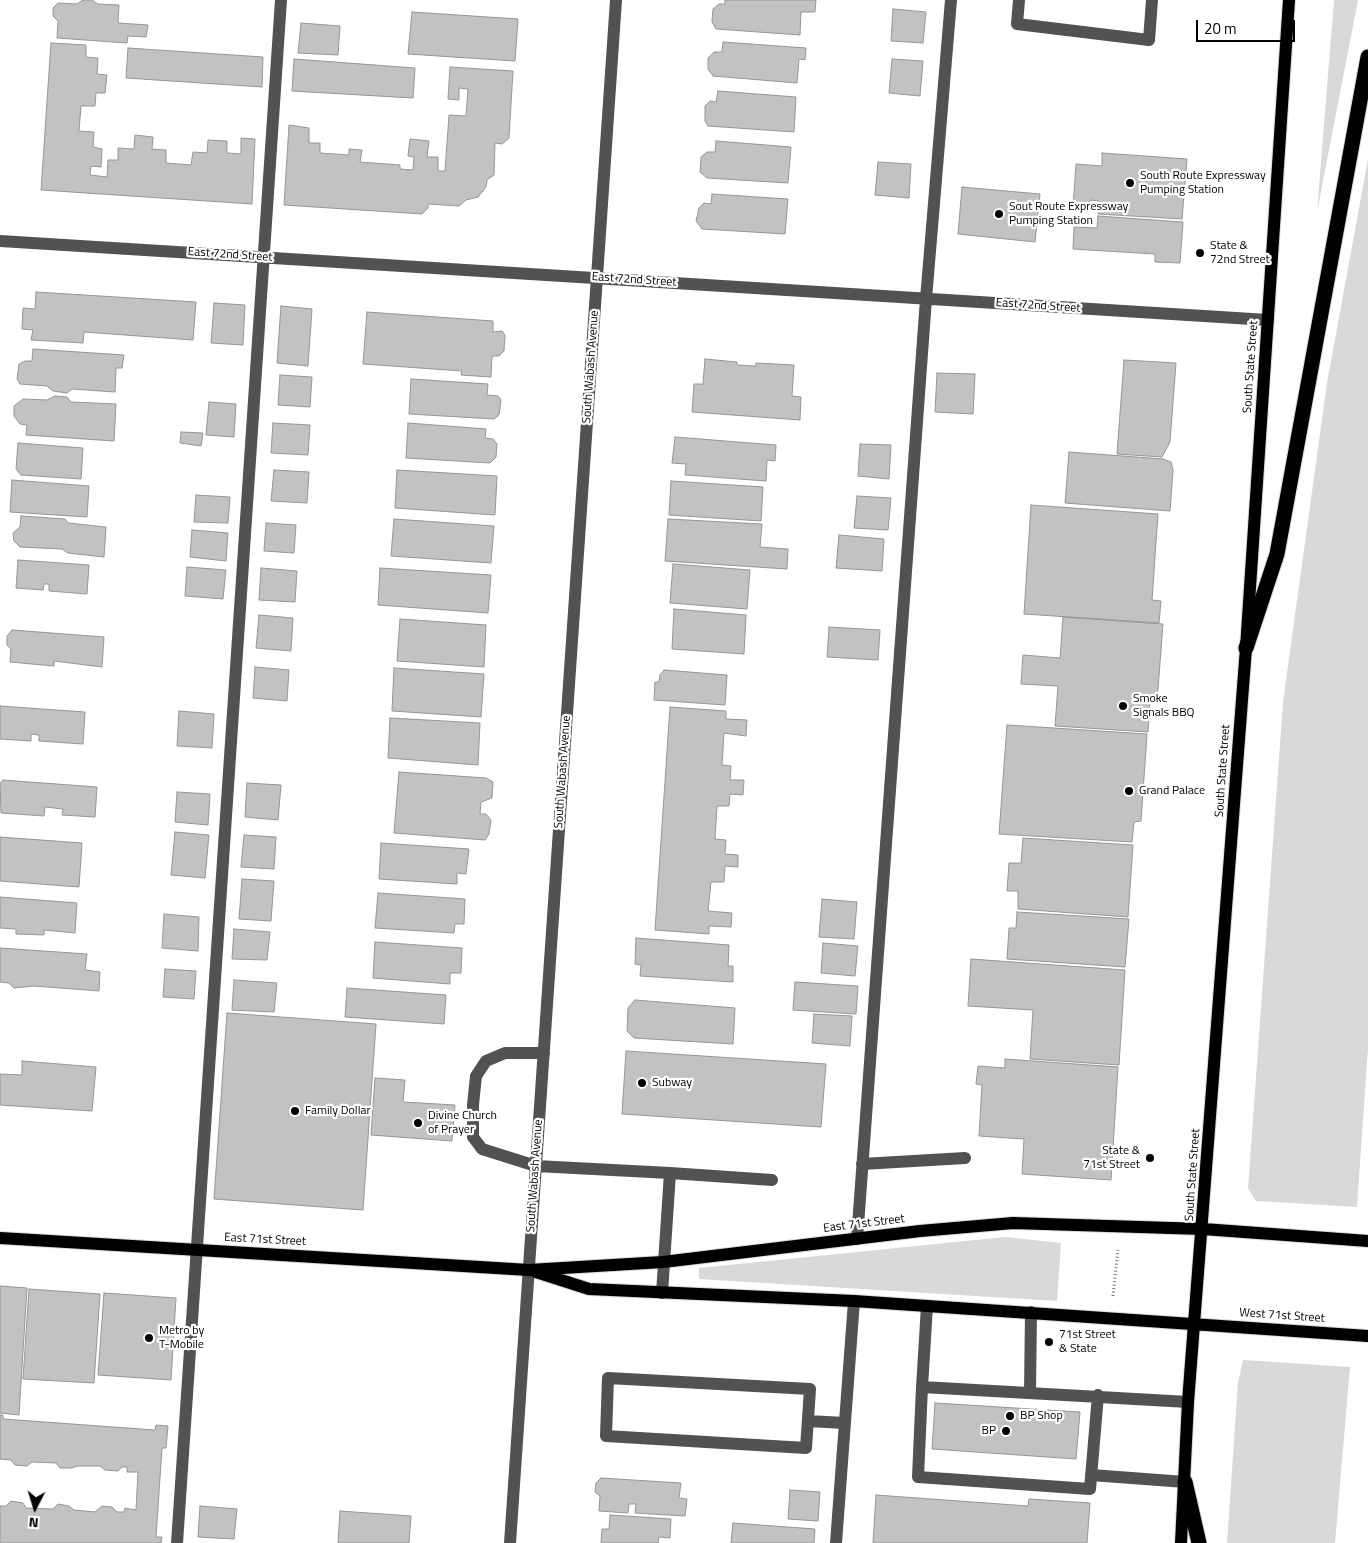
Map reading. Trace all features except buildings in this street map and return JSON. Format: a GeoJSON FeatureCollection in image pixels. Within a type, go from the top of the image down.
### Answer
{"type":"FeatureCollection","features":[{"type":"Feature","properties":{"kind":"highway"},"geometry":{"type":"LineString","coordinates":[[1246,648],[1277,554],[1368,58]]}},
{"type":"Feature","properties":{"kind":"highway"},"geometry":{"type":"LineString","coordinates":[[1185,1482],[1199,1543]]}},
{"type":"Feature","properties":{"kind":"main road","name":"South State Street"},"geometry":{"type":"LineString","coordinates":[[1181,1543],[1188,1402],[1203,1230],[1246,648],[1289,0]]}},
{"type":"Feature","properties":{"kind":"main road","name":"East 71st Street"},"geometry":{"type":"LineString","coordinates":[[0,1238],[529,1270],[663,1262],[920,1230],[1013,1223],[1203,1230]]}},
{"type":"Feature","properties":{"kind":"main road"},"geometry":{"type":"LineString","coordinates":[[1203,1230],[1368,1241]]}},
{"type":"Feature","properties":{"kind":"main road","name":"East 71st Street"},"geometry":{"type":"LineString","coordinates":[[529,1270],[589,1289],[854,1301],[1195,1324]]}},
{"type":"Feature","properties":{"kind":"main road","name":"West 71st Street"},"geometry":{"type":"LineString","coordinates":[[1195,1324],[1368,1336]]}},
{"type":"Feature","properties":{"kind":"street"},"geometry":{"type":"LineString","coordinates":[[177,1543],[198,1250],[262,257],[281,0]]}},
{"type":"Feature","properties":{"kind":"street","name":"South Wabash Avenue"},"geometry":{"type":"LineString","coordinates":[[510,1543],[616,0]]}},
{"type":"Feature","properties":{"kind":"street"},"geometry":{"type":"LineString","coordinates":[[856,1239],[926,299],[951,0]]}},
{"type":"Feature","properties":{"kind":"street"},"geometry":{"type":"LineString","coordinates":[[1018,0],[1017,24],[1149,40],[1152,0]]}},
{"type":"Feature","properties":{"kind":"street","name":"East 72nd Street"},"geometry":{"type":"LineString","coordinates":[[0,241],[1268,320]]}},
{"type":"Feature","properties":{"kind":"street"},"geometry":{"type":"LineString","coordinates":[[544,1053],[505,1053],[486,1061],[476,1076],[473,1105],[473,1137],[482,1149],[536,1166],[772,1180]]}},
{"type":"Feature","properties":{"kind":"street"},"geometry":{"type":"LineString","coordinates":[[862,1164],[966,1158]]}},
{"type":"Feature","properties":{"kind":"street"},"geometry":{"type":"LineString","coordinates":[[662,1293],[670,1173]]}},
{"type":"Feature","properties":{"kind":"street"},"geometry":{"type":"LineString","coordinates":[[836,1543],[854,1301]]}},
{"type":"Feature","properties":{"kind":"street"},"geometry":{"type":"LineString","coordinates":[[927,1306],[918,1477],[1090,1489],[1098,1395]]}},
{"type":"Feature","properties":{"kind":"street"},"geometry":{"type":"LineString","coordinates":[[1030,1392],[1031,1312]]}},
{"type":"Feature","properties":{"kind":"street"},"geometry":{"type":"LineString","coordinates":[[608,1378],[810,1389],[808,1421],[806,1448],[606,1436],[608,1378]]}},
{"type":"Feature","properties":{"kind":"street"},"geometry":{"type":"LineString","coordinates":[[922,1387],[1098,1395],[1188,1402]]}},
{"type":"Feature","properties":{"kind":"street"},"geometry":{"type":"LineString","coordinates":[[808,1421],[845,1423]]}},
{"type":"Feature","properties":{"kind":"street"},"geometry":{"type":"LineString","coordinates":[[1091,1476],[1185,1482]]}},
{"type":"Feature","properties":{"kind":"path"},"geometry":{"type":"LineString","coordinates":[[1113,1299],[1118,1244]]}},
{"type":"Feature","properties":{"kind":"shaded area"},"geometry":{"type":"Polygon","coordinates":[[[1334,0],[1358,0],[1317,212],[1334,0]]]}},
{"type":"Feature","properties":{"kind":"shaded area"},"geometry":{"type":"Polygon","coordinates":[[[1368,159],[1368,1048],[1357,1207],[1256,1201],[1248,1188],[1283,702],[1327,383],[1368,159]]]}},
{"type":"Feature","properties":{"kind":"shaded area"},"geometry":{"type":"Polygon","coordinates":[[[1005,1237],[1061,1243],[1057,1301],[699,1279],[699,1268],[1005,1237]]]}},
{"type":"Feature","properties":{"kind":"shaded area"},"geometry":{"type":"Polygon","coordinates":[[[1243,1360],[1350,1367],[1335,1543],[1227,1543],[1238,1382],[1243,1360]]]}},
{"type":"Feature","properties":{"kind":"place","name":"South Route Expressway Pumping Station"},"geometry":{"type":"Point","coordinates":[1130,183]}},
{"type":"Feature","properties":{"kind":"place","name":"Sout Route Expressway Pumping Station"},"geometry":{"type":"Point","coordinates":[999,214]}},
{"type":"Feature","properties":{"kind":"place","name":"State & 72nd Street"},"geometry":{"type":"Point","coordinates":[1200,253]}},
{"type":"Feature","properties":{"kind":"place","name":"Smoke Signals BBQ"},"geometry":{"type":"Point","coordinates":[1123,706]}},
{"type":"Feature","properties":{"kind":"place","name":"Grand Palace"},"geometry":{"type":"Point","coordinates":[1129,791]}},
{"type":"Feature","properties":{"kind":"place","name":"Subway"},"geometry":{"type":"Point","coordinates":[642,1083]}},
{"type":"Feature","properties":{"kind":"place","name":"Family Dollar"},"geometry":{"type":"Point","coordinates":[295,1111]}},
{"type":"Feature","properties":{"kind":"place","name":"Divine Church of Prayer"},"geometry":{"type":"Point","coordinates":[418,1123]}},
{"type":"Feature","properties":{"kind":"place","name":"State & 71st Street"},"geometry":{"type":"Point","coordinates":[1150,1158]}},
{"type":"Feature","properties":{"kind":"place","name":"Metro by T-Mobile"},"geometry":{"type":"Point","coordinates":[149,1338]}},
{"type":"Feature","properties":{"kind":"place","name":"71st Street & State"},"geometry":{"type":"Point","coordinates":[1049,1342]}},
{"type":"Feature","properties":{"kind":"place","name":"BP Shop"},"geometry":{"type":"Point","coordinates":[1010,1416]}},
{"type":"Feature","properties":{"kind":"place","name":"BP"},"geometry":{"type":"Point","coordinates":[1006,1431]}}]}
